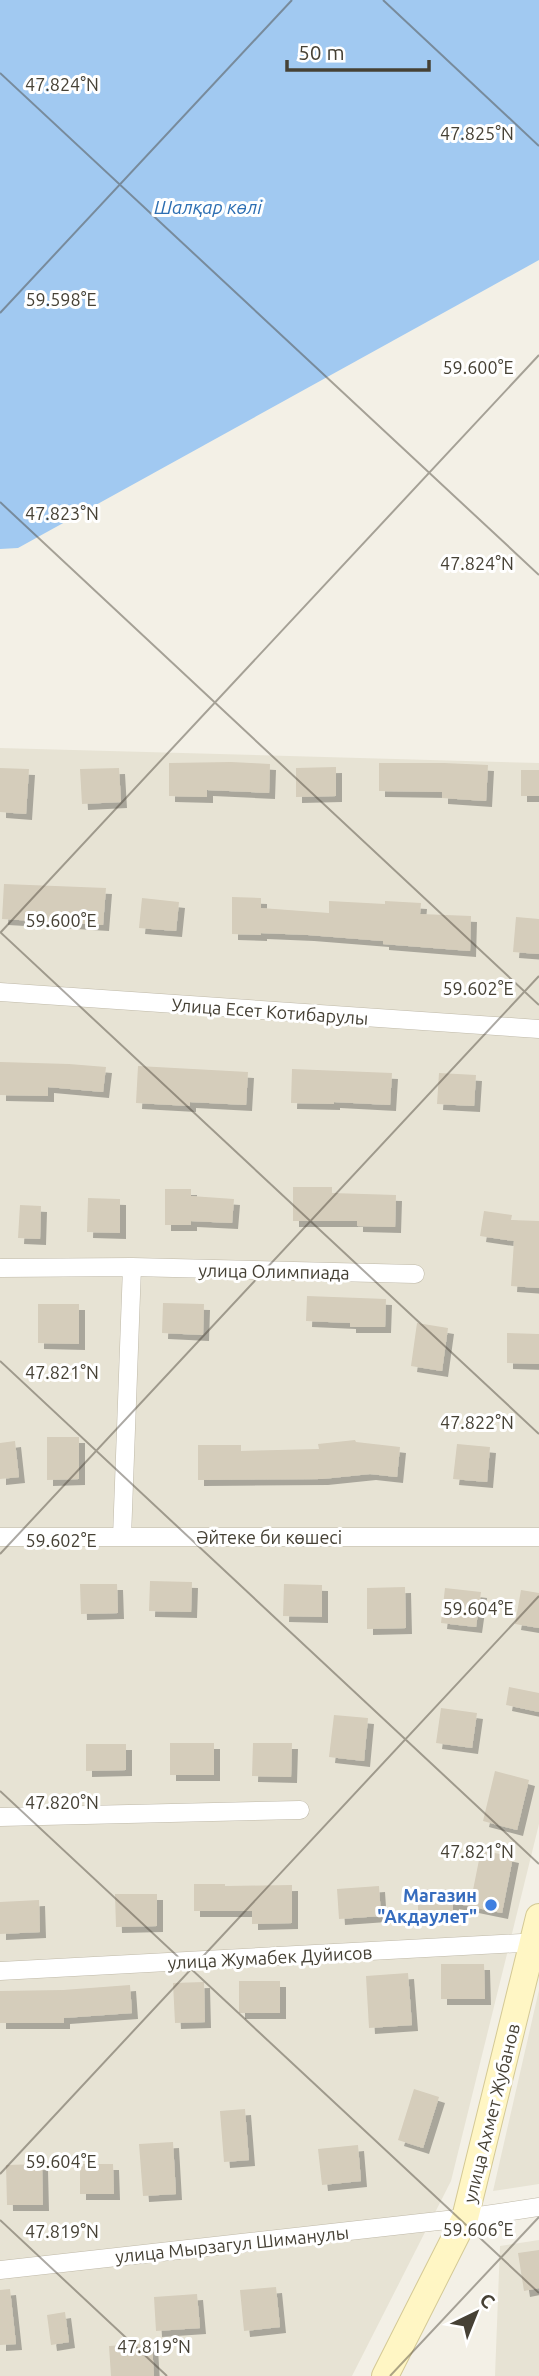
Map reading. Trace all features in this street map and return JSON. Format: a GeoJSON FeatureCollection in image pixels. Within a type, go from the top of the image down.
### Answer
{"type":"FeatureCollection","features":[{"type":"Feature","properties":{"kind":"main road","name":"улица Ахмет Жубанов"},"geometry":{"type":"LineString","coordinates":[[385,2376],[465,2218],[537,1934]]}},
{"type":"Feature","properties":{"kind":"street","name":"Улица Есет Котибарулы"},"geometry":{"type":"LineString","coordinates":[[0,992],[539,1029]]}},
{"type":"Feature","properties":{"kind":"street","name":"улица Олимпиада"},"geometry":{"type":"LineString","coordinates":[[0,1268],[415,1274]]}},
{"type":"Feature","properties":{"kind":"street"},"geometry":{"type":"LineString","coordinates":[[122,1537],[132,1268]]}},
{"type":"Feature","properties":{"kind":"street","name":"Әйтеке би көшесі"},"geometry":{"type":"LineString","coordinates":[[0,1536],[539,1537]]}},
{"type":"Feature","properties":{"kind":"street"},"geometry":{"type":"LineString","coordinates":[[0,1817],[300,1810]]}},
{"type":"Feature","properties":{"kind":"street","name":"улица Жумабек Дуйисов"},"geometry":{"type":"LineString","coordinates":[[0,1971],[537,1934]]}},
{"type":"Feature","properties":{"kind":"street","name":"улица Мырзагул Шиманулы"},"geometry":{"type":"LineString","coordinates":[[0,2270],[465,2218],[539,2207]]}},
{"type":"Feature","properties":{"kind":"shaded area"},"geometry":{"type":"Polygon","coordinates":[[[0,748],[539,763],[539,1824],[451,2181],[352,2376],[0,2376],[0,748]]]}},
{"type":"Feature","properties":{"kind":"shaded area"},"geometry":{"type":"Polygon","coordinates":[[[539,1990],[539,2184],[493,2191],[539,1990]]]}},
{"type":"Feature","properties":{"kind":"shaded area"},"geometry":{"type":"Polygon","coordinates":[[[539,2240],[539,2376],[495,2376],[500,2246],[539,2240]]]}},
{"type":"Feature","properties":{"kind":"water","name":"Шалқар көлі"},"geometry":{"type":"Polygon","coordinates":[[[0,0],[539,0],[539,260],[18,548],[0,549],[0,0]]]}},
{"type":"Feature","properties":{"kind":"building"},"geometry":{"type":"Polygon","coordinates":[[[169,763],[270,764],[269,793],[207,790],[207,797],[169,796],[169,763]]]}},
{"type":"Feature","properties":{"kind":"building"},"geometry":{"type":"Polygon","coordinates":[[[379,763],[488,765],[486,801],[442,798],[442,792],[379,791],[379,763]]]}},
{"type":"Feature","properties":{"kind":"building"},"geometry":{"type":"Polygon","coordinates":[[[336,767],[336,796],[296,797],[296,768],[336,767]]]}},
{"type":"Feature","properties":{"kind":"building"},"geometry":{"type":"Polygon","coordinates":[[[0,768],[29,769],[26,814],[0,812],[0,768]]]}},
{"type":"Feature","properties":{"kind":"building"},"geometry":{"type":"Polygon","coordinates":[[[119,768],[121,802],[82,804],[80,769],[119,768]]]}},
{"type":"Feature","properties":{"kind":"building"},"geometry":{"type":"Polygon","coordinates":[[[521,770],[539,770],[539,796],[521,796],[521,770]]]}},
{"type":"Feature","properties":{"kind":"building"},"geometry":{"type":"Polygon","coordinates":[[[4,884],[106,888],[103,925],[2,919],[4,884]]]}},
{"type":"Feature","properties":{"kind":"building"},"geometry":{"type":"Polygon","coordinates":[[[232,897],[261,898],[261,908],[329,913],[329,901],[421,903],[420,914],[471,916],[470,951],[308,935],[232,934],[232,897]]]}},
{"type":"Feature","properties":{"kind":"building"},"geometry":{"type":"Polygon","coordinates":[[[142,898],[179,902],[176,931],[139,928],[142,898]]]}},
{"type":"Feature","properties":{"kind":"building"},"geometry":{"type":"Polygon","coordinates":[[[516,917],[539,919],[539,954],[513,952],[516,917]]]}},
{"type":"Feature","properties":{"kind":"building"},"geometry":{"type":"Polygon","coordinates":[[[0,1062],[106,1067],[103,1092],[48,1087],[48,1096],[0,1095],[0,1062]]]}},
{"type":"Feature","properties":{"kind":"building"},"geometry":{"type":"Polygon","coordinates":[[[138,1066],[248,1072],[246,1105],[136,1103],[138,1066]]]}},
{"type":"Feature","properties":{"kind":"building"},"geometry":{"type":"Polygon","coordinates":[[[292,1069],[392,1073],[390,1105],[291,1103],[292,1069]]]}},
{"type":"Feature","properties":{"kind":"building"},"geometry":{"type":"Polygon","coordinates":[[[439,1073],[476,1075],[474,1106],[437,1104],[439,1073]]]}},
{"type":"Feature","properties":{"kind":"building"},"geometry":{"type":"Polygon","coordinates":[[[293,1187],[332,1187],[332,1193],[396,1195],[395,1227],[357,1226],[357,1221],[293,1221],[293,1187]]]}},
{"type":"Feature","properties":{"kind":"building"},"geometry":{"type":"Polygon","coordinates":[[[165,1189],[191,1189],[191,1196],[234,1199],[232,1223],[191,1221],[191,1225],[165,1225],[165,1189]]]}},
{"type":"Feature","properties":{"kind":"building"},"geometry":{"type":"Polygon","coordinates":[[[88,1198],[120,1199],[120,1233],[87,1232],[88,1198]]]}},
{"type":"Feature","properties":{"kind":"building"},"geometry":{"type":"Polygon","coordinates":[[[20,1205],[41,1206],[40,1239],[18,1238],[20,1205]]]}},
{"type":"Feature","properties":{"kind":"building"},"geometry":{"type":"Polygon","coordinates":[[[484,1211],[512,1215],[511,1220],[539,1221],[539,1288],[511,1286],[514,1241],[480,1236],[484,1211]]]}},
{"type":"Feature","properties":{"kind":"building"},"geometry":{"type":"Polygon","coordinates":[[[307,1296],[386,1299],[385,1327],[350,1327],[350,1323],[306,1321],[307,1296]]]}},
{"type":"Feature","properties":{"kind":"building"},"geometry":{"type":"Polygon","coordinates":[[[163,1303],[204,1304],[203,1335],[162,1333],[163,1303]]]}},
{"type":"Feature","properties":{"kind":"building"},"geometry":{"type":"Polygon","coordinates":[[[38,1304],[79,1304],[79,1344],[38,1343],[38,1304]]]}},
{"type":"Feature","properties":{"kind":"building"},"geometry":{"type":"Polygon","coordinates":[[[417,1323],[448,1328],[442,1371],[411,1366],[417,1323]]]}},
{"type":"Feature","properties":{"kind":"building"},"geometry":{"type":"Polygon","coordinates":[[[507,1333],[539,1334],[539,1364],[507,1363],[507,1333]]]}},
{"type":"Feature","properties":{"kind":"building"},"geometry":{"type":"Polygon","coordinates":[[[47,1437],[79,1437],[79,1479],[47,1480],[47,1437]]]}},
{"type":"Feature","properties":{"kind":"building"},"geometry":{"type":"Polygon","coordinates":[[[355,1440],[400,1447],[397,1477],[370,1474],[322,1479],[198,1480],[198,1445],[241,1445],[241,1451],[319,1449],[318,1444],[355,1440]]]}},
{"type":"Feature","properties":{"kind":"building"},"geometry":{"type":"Polygon","coordinates":[[[15,1441],[19,1477],[0,1479],[0,1443],[15,1441]]]}},
{"type":"Feature","properties":{"kind":"building"},"geometry":{"type":"Polygon","coordinates":[[[457,1444],[490,1447],[487,1482],[453,1479],[457,1444]]]}},
{"type":"Feature","properties":{"kind":"building"},"geometry":{"type":"Polygon","coordinates":[[[150,1581],[192,1582],[191,1612],[149,1611],[150,1581]]]}},
{"type":"Feature","properties":{"kind":"building"},"geometry":{"type":"Polygon","coordinates":[[[80,1584],[117,1584],[118,1613],[81,1614],[80,1584]]]}},
{"type":"Feature","properties":{"kind":"building"},"geometry":{"type":"Polygon","coordinates":[[[284,1584],[322,1585],[322,1617],[283,1616],[284,1584]]]}},
{"type":"Feature","properties":{"kind":"building"},"geometry":{"type":"Polygon","coordinates":[[[405,1587],[406,1628],[367,1629],[367,1588],[405,1587]]]}},
{"type":"Feature","properties":{"kind":"building"},"geometry":{"type":"Polygon","coordinates":[[[445,1588],[481,1592],[476,1627],[441,1623],[445,1588]]]}},
{"type":"Feature","properties":{"kind":"building"},"geometry":{"type":"Polygon","coordinates":[[[521,1590],[539,1593],[539,1628],[515,1624],[521,1590]]]}},
{"type":"Feature","properties":{"kind":"building"},"geometry":{"type":"Polygon","coordinates":[[[509,1687],[539,1693],[539,1712],[506,1705],[509,1687]]]}},
{"type":"Feature","properties":{"kind":"building"},"geometry":{"type":"Polygon","coordinates":[[[441,1708],[477,1713],[472,1748],[436,1743],[441,1708]]]}},
{"type":"Feature","properties":{"kind":"building"},"geometry":{"type":"Polygon","coordinates":[[[334,1715],[368,1718],[364,1761],[329,1757],[334,1715]]]}},
{"type":"Feature","properties":{"kind":"building"},"geometry":{"type":"Polygon","coordinates":[[[170,1743],[214,1743],[214,1775],[170,1775],[170,1743]]]}},
{"type":"Feature","properties":{"kind":"building"},"geometry":{"type":"Polygon","coordinates":[[[253,1743],[292,1743],[291,1777],[252,1776],[253,1743]]]}},
{"type":"Feature","properties":{"kind":"building"},"geometry":{"type":"Polygon","coordinates":[[[86,1744],[126,1744],[126,1770],[86,1771],[86,1744]]]}},
{"type":"Feature","properties":{"kind":"building"},"geometry":{"type":"Polygon","coordinates":[[[495,1771],[529,1780],[517,1830],[483,1821],[495,1771]]]}},
{"type":"Feature","properties":{"kind":"building"},"geometry":{"type":"Polygon","coordinates":[[[481,1850],[513,1857],[502,1913],[453,1903],[453,1918],[418,1918],[418,1889],[473,1890],[481,1850]]]}},
{"type":"Feature","properties":{"kind":"building"},"geometry":{"type":"Polygon","coordinates":[[[194,1884],[292,1885],[292,1923],[252,1924],[252,1911],[194,1911],[194,1884]]]}},
{"type":"Feature","properties":{"kind":"building"},"geometry":{"type":"Polygon","coordinates":[[[379,1886],[381,1916],[339,1919],[337,1889],[379,1886]]]}},
{"type":"Feature","properties":{"kind":"building"},"geometry":{"type":"Polygon","coordinates":[[[115,1894],[157,1894],[157,1926],[116,1927],[115,1894]]]}},
{"type":"Feature","properties":{"kind":"building"},"geometry":{"type":"Polygon","coordinates":[[[39,1900],[40,1932],[0,1934],[0,1902],[39,1900]]]}},
{"type":"Feature","properties":{"kind":"building"},"geometry":{"type":"Polygon","coordinates":[[[441,1964],[484,1964],[485,1999],[441,1999],[441,1964]]]}},
{"type":"Feature","properties":{"kind":"building"},"geometry":{"type":"Polygon","coordinates":[[[408,1973],[412,2025],[369,2028],[366,1976],[408,1973]]]}},
{"type":"Feature","properties":{"kind":"building"},"geometry":{"type":"Polygon","coordinates":[[[239,1981],[280,1981],[280,2013],[239,2013],[239,1981]]]}},
{"type":"Feature","properties":{"kind":"building"},"geometry":{"type":"Polygon","coordinates":[[[204,1982],[205,2022],[175,2023],[173,1983],[204,1982]]]}},
{"type":"Feature","properties":{"kind":"building"},"geometry":{"type":"Polygon","coordinates":[[[130,1985],[132,2013],[64,2018],[64,2023],[0,2023],[0,1991],[130,1985]]]}},
{"type":"Feature","properties":{"kind":"building"},"geometry":{"type":"Polygon","coordinates":[[[414,2089],[439,2097],[423,2148],[398,2140],[414,2089]]]}},
{"type":"Feature","properties":{"kind":"building"},"geometry":{"type":"Polygon","coordinates":[[[245,2109],[249,2160],[224,2162],[220,2111],[245,2109]]]}},
{"type":"Feature","properties":{"kind":"building"},"geometry":{"type":"Polygon","coordinates":[[[173,2142],[176,2194],[143,2196],[139,2144],[173,2142]]]}},
{"type":"Feature","properties":{"kind":"building"},"geometry":{"type":"Polygon","coordinates":[[[358,2145],[361,2181],[322,2185],[318,2149],[358,2145]]]}},
{"type":"Feature","properties":{"kind":"building"},"geometry":{"type":"Polygon","coordinates":[[[42,2164],[43,2205],[7,2205],[6,2165],[42,2164]]]}},
{"type":"Feature","properties":{"kind":"building"},"geometry":{"type":"Polygon","coordinates":[[[80,2164],[113,2164],[114,2194],[80,2194],[80,2164]]]}},
{"type":"Feature","properties":{"kind":"building"},"geometry":{"type":"Polygon","coordinates":[[[539,2250],[539,2288],[524,2291],[518,2253],[539,2250]]]}},
{"type":"Feature","properties":{"kind":"building"},"geometry":{"type":"Polygon","coordinates":[[[276,2287],[280,2327],[244,2331],[240,2290],[276,2287]]]}},
{"type":"Feature","properties":{"kind":"building"},"geometry":{"type":"Polygon","coordinates":[[[10,2289],[16,2344],[0,2345],[0,2290],[10,2289]]]}},
{"type":"Feature","properties":{"kind":"building"},"geometry":{"type":"Polygon","coordinates":[[[197,2294],[200,2328],[156,2331],[154,2297],[197,2294]]]}},
{"type":"Feature","properties":{"kind":"building"},"geometry":{"type":"Polygon","coordinates":[[[65,2312],[69,2342],[51,2345],[47,2315],[65,2312]]]}},
{"type":"Feature","properties":{"kind":"building"},"geometry":{"type":"Polygon","coordinates":[[[152,2343],[154,2376],[111,2376],[109,2346],[152,2343]]]}},
{"type":"Feature","properties":{"kind":"place","name":"Магазин \"Акдаулет\""},"geometry":{"type":"Point","coordinates":[491,1905]}}]}
